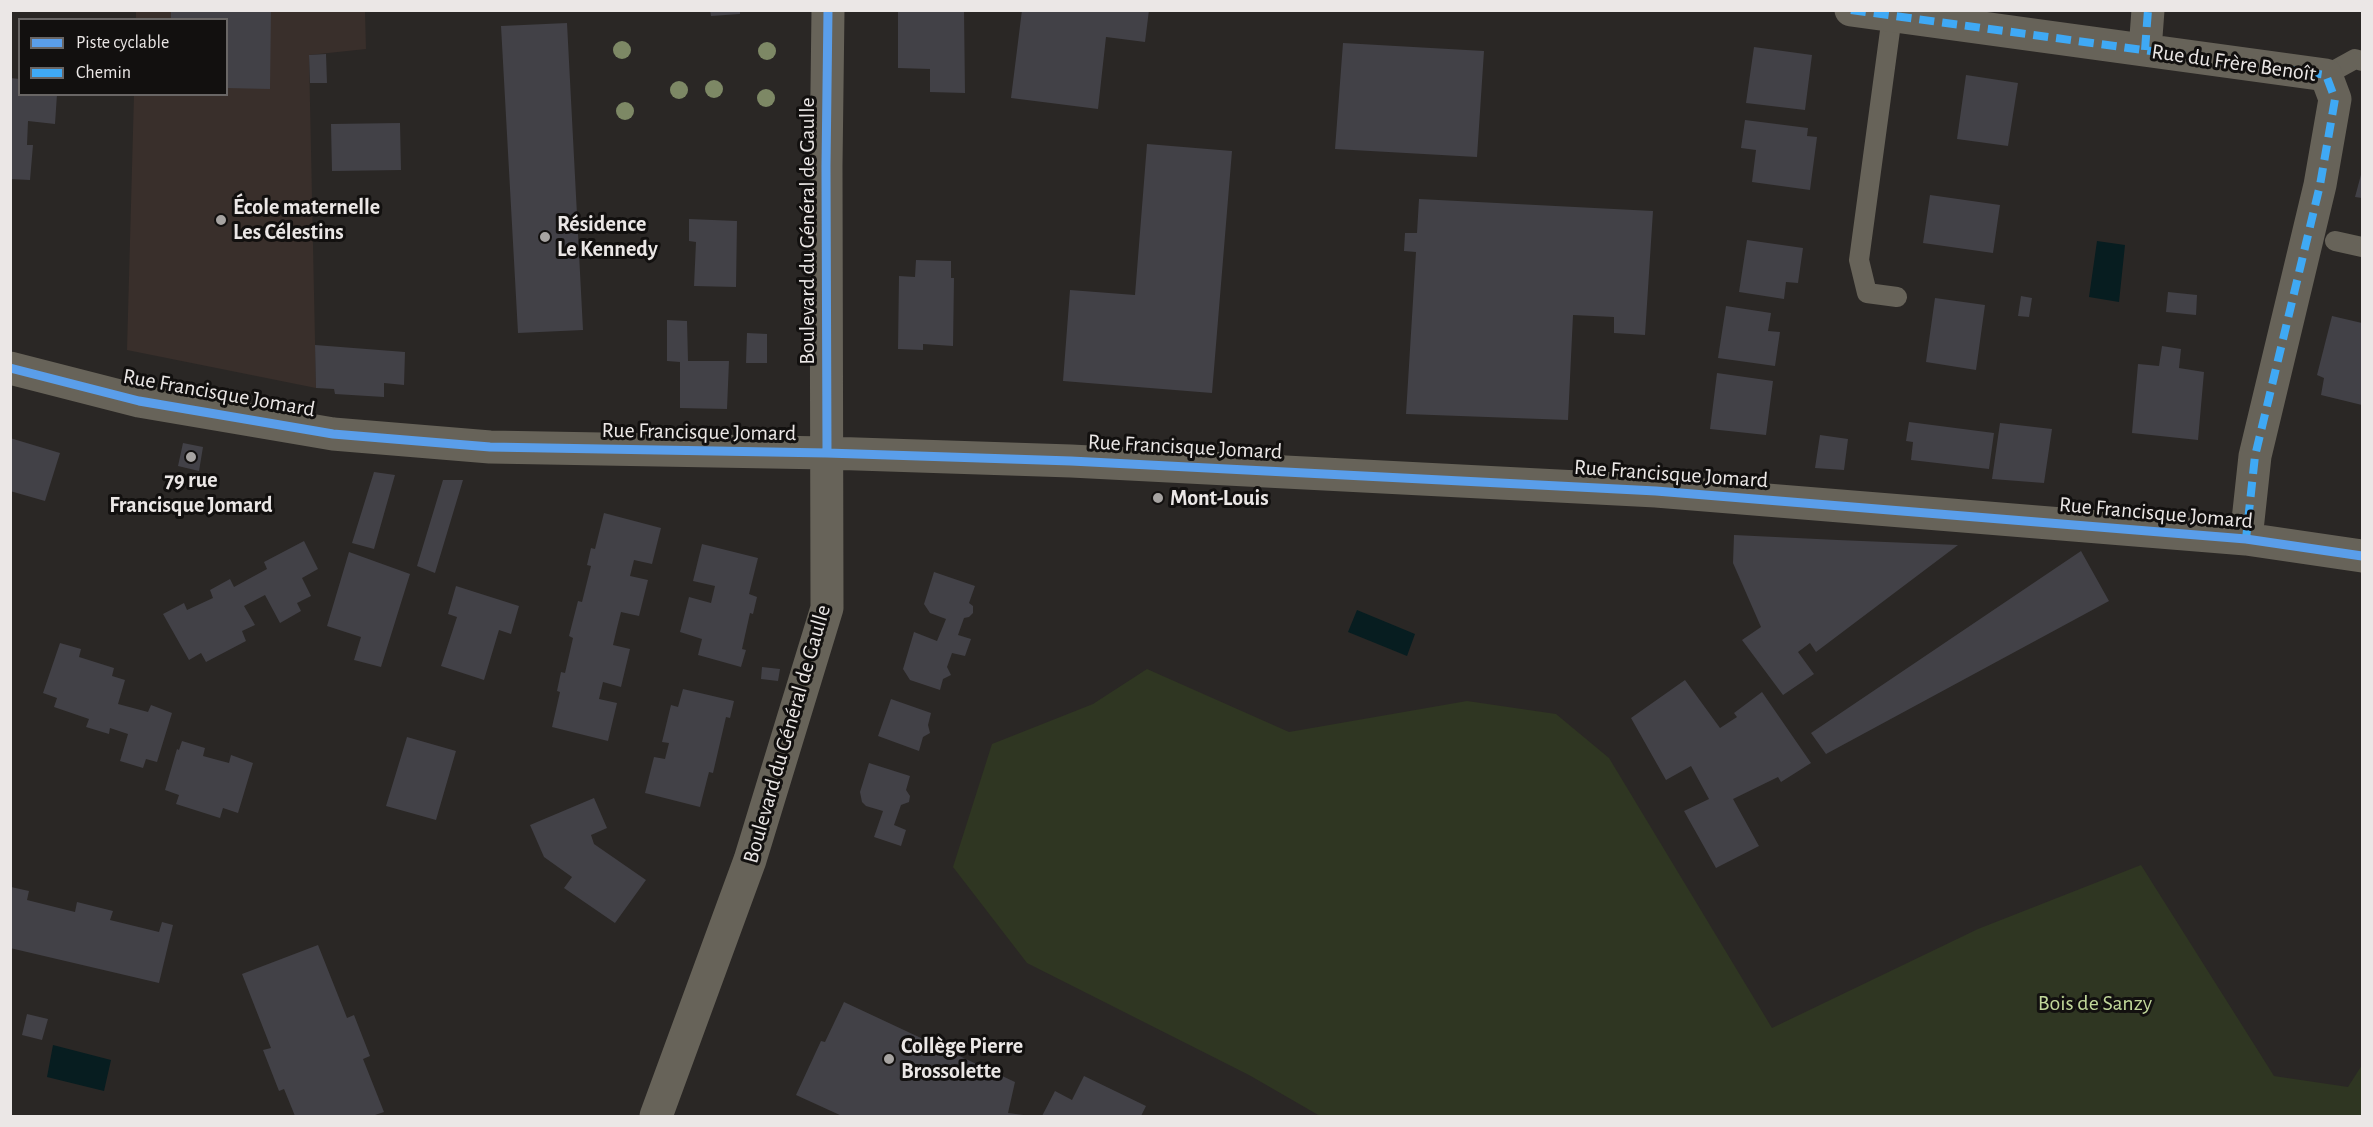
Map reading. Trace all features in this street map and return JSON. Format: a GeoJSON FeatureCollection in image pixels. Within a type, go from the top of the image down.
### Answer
{"type":"FeatureCollection","features":[{"type":"Feature","properties":{"kind":"street","name":"Boulevard du Général de Gaulle"},"geometry":{"type":"LineString","coordinates":[[656,1116],[750,860],[827,608],[828,10]]}},
{"type":"Feature","properties":{"kind":"street","name":"Rue du Frère Benoît"},"geometry":{"type":"LineString","coordinates":[[1851,10],[2326,75],[2335,99],[2320,185],[2255,456],[2246,539]]}},
{"type":"Feature","properties":{"kind":"street"},"geometry":{"type":"LineString","coordinates":[[2145,50],[2148,10]]}},
{"type":"Feature","properties":{"kind":"street","name":"Rue Francisque Jomard"},"geometry":{"type":"LineString","coordinates":[[10,368],[139,401],[333,434],[490,447],[827,453],[1071,461],[1644,491],[2246,539],[2362,556]]}},
{"type":"Feature","properties":{"kind":"lane"},"geometry":{"type":"LineString","coordinates":[[1892,16],[1859,260],[1867,293],[1897,297]]}},
{"type":"Feature","properties":{"kind":"lane"},"geometry":{"type":"LineString","coordinates":[[2326,75],[2355,59],[2362,61]]}},
{"type":"Feature","properties":{"kind":"lane"},"geometry":{"type":"LineString","coordinates":[[2335,241],[2362,247]]}},
{"type":"Feature","properties":{"kind":"shaded area","name":"École maternelle Les Célestins"},"geometry":{"type":"Polygon","coordinates":[[[136,11],[365,11],[366,49],[309,55],[316,388],[127,350],[134,96],[228,96],[228,18],[136,18],[136,11]]]}},
{"type":"Feature","properties":{"kind":"green space","name":"Bois de Sanzy"},"geometry":{"type":"Polygon","coordinates":[[[1147,669],[1289,732],[1467,701],[1556,714],[1609,758],[1772,1028],[1978,929],[2141,865],[2274,1076],[2348,1087],[2362,1065],[2362,1116],[1320,1116],[1249,1075],[1027,963],[953,867],[992,744],[1093,704],[1147,669]]]}},
{"type":"Feature","properties":{"kind":"water"},"geometry":{"type":"Polygon","coordinates":[[[2097,241],[2125,245],[2119,302],[2089,297],[2097,241]]]}},
{"type":"Feature","properties":{"kind":"water"},"geometry":{"type":"Polygon","coordinates":[[[1357,610],[1415,634],[1407,656],[1348,632],[1357,610]]]}},
{"type":"Feature","properties":{"kind":"water"},"geometry":{"type":"Polygon","coordinates":[[[53,1045],[111,1060],[104,1091],[47,1077],[53,1045]]]}},
{"type":"Feature","properties":{"kind":"building"},"geometry":{"type":"Polygon","coordinates":[[[171,10],[271,10],[270,89],[228,88],[228,18],[171,18],[171,10]]]}},
{"type":"Feature","properties":{"kind":"building"},"geometry":{"type":"Polygon","coordinates":[[[710,10],[740,10],[740,14],[711,16],[710,10]]]}},
{"type":"Feature","properties":{"kind":"building"},"geometry":{"type":"Polygon","coordinates":[[[898,10],[964,10],[965,93],[930,92],[930,69],[898,68],[898,10]]]}},
{"type":"Feature","properties":{"kind":"building"},"geometry":{"type":"Polygon","coordinates":[[[1022,10],[1149,10],[1145,42],[1106,37],[1098,109],[1011,98],[1022,10]]]}},
{"type":"Feature","properties":{"kind":"building","name":"Résidence Le Kennedy"},"geometry":{"type":"Polygon","coordinates":[[[567,23],[583,330],[518,333],[501,26],[567,23]]]}},
{"type":"Feature","properties":{"kind":"building"},"geometry":{"type":"Polygon","coordinates":[[[1343,43],[1484,51],[1477,157],[1335,149],[1343,43]]]}},
{"type":"Feature","properties":{"kind":"building"},"geometry":{"type":"Polygon","coordinates":[[[1754,47],[1812,55],[1805,110],[1746,103],[1754,47]]]}},
{"type":"Feature","properties":{"kind":"building"},"geometry":{"type":"Polygon","coordinates":[[[326,54],[327,83],[310,83],[309,55],[326,54]]]}},
{"type":"Feature","properties":{"kind":"building"},"geometry":{"type":"Polygon","coordinates":[[[1966,75],[2018,83],[2008,146],[1957,139],[1966,75]]]}},
{"type":"Feature","properties":{"kind":"building"},"geometry":{"type":"Polygon","coordinates":[[[10,78],[18,79],[18,96],[57,96],[55,124],[28,121],[27,145],[33,145],[30,180],[10,179],[10,78]]]}},
{"type":"Feature","properties":{"kind":"building"},"geometry":{"type":"Polygon","coordinates":[[[1745,120],[1808,128],[1807,136],[1817,137],[1810,190],[1752,182],[1756,150],[1741,148],[1745,120]]]}},
{"type":"Feature","properties":{"kind":"building"},"geometry":{"type":"Polygon","coordinates":[[[400,123],[401,170],[332,171],[331,124],[400,123]]]}},
{"type":"Feature","properties":{"kind":"building"},"geometry":{"type":"Polygon","coordinates":[[[1147,144],[1232,151],[1212,393],[1063,381],[1070,290],[1135,295],[1147,144]]]}},
{"type":"Feature","properties":{"kind":"building"},"geometry":{"type":"Polygon","coordinates":[[[2362,171],[2362,198],[2355,197],[2362,171]]]}},
{"type":"Feature","properties":{"kind":"building"},"geometry":{"type":"Polygon","coordinates":[[[1930,195],[2000,205],[1993,253],[1923,243],[1930,195]]]}},
{"type":"Feature","properties":{"kind":"building"},"geometry":{"type":"Polygon","coordinates":[[[1419,199],[1653,211],[1645,335],[1614,333],[1614,317],[1573,315],[1568,420],[1406,414],[1416,252],[1404,251],[1405,233],[1417,233],[1419,199]]]}},
{"type":"Feature","properties":{"kind":"building"},"geometry":{"type":"Polygon","coordinates":[[[689,219],[737,221],[736,287],[694,286],[696,242],[689,241],[689,219]]]}},
{"type":"Feature","properties":{"kind":"building"},"geometry":{"type":"Polygon","coordinates":[[[1747,240],[1803,248],[1798,283],[1786,282],[1784,299],[1739,292],[1747,240]]]}},
{"type":"Feature","properties":{"kind":"building"},"geometry":{"type":"Polygon","coordinates":[[[916,260],[951,261],[951,278],[954,278],[953,346],[923,344],[923,350],[898,349],[899,276],[915,277],[916,260]]]}},
{"type":"Feature","properties":{"kind":"building"},"geometry":{"type":"Polygon","coordinates":[[[2168,292],[2197,295],[2196,315],[2166,312],[2168,292]]]}},
{"type":"Feature","properties":{"kind":"building"},"geometry":{"type":"Polygon","coordinates":[[[2021,296],[2032,298],[2029,317],[2018,316],[2021,296]]]}},
{"type":"Feature","properties":{"kind":"building"},"geometry":{"type":"Polygon","coordinates":[[[1935,298],[1985,305],[1976,370],[1926,362],[1935,298]]]}},
{"type":"Feature","properties":{"kind":"building"},"geometry":{"type":"Polygon","coordinates":[[[1726,306],[1771,313],[1768,331],[1780,332],[1775,366],[1718,358],[1726,306]]]}},
{"type":"Feature","properties":{"kind":"building"},"geometry":{"type":"Polygon","coordinates":[[[2332,316],[2362,323],[2362,405],[2321,395],[2324,378],[2317,375],[2332,316]]]}},
{"type":"Feature","properties":{"kind":"building"},"geometry":{"type":"Polygon","coordinates":[[[667,320],[687,321],[688,361],[729,361],[727,409],[680,408],[680,362],[667,361],[667,320]]]}},
{"type":"Feature","properties":{"kind":"building"},"geometry":{"type":"Polygon","coordinates":[[[747,333],[767,334],[767,363],[746,363],[747,333]]]}},
{"type":"Feature","properties":{"kind":"building"},"geometry":{"type":"Polygon","coordinates":[[[315,345],[405,352],[404,385],[384,383],[384,397],[335,394],[334,389],[316,388],[315,345]]]}},
{"type":"Feature","properties":{"kind":"building"},"geometry":{"type":"Polygon","coordinates":[[[2162,346],[2181,349],[2179,368],[2204,372],[2198,440],[2132,433],[2138,364],[2159,366],[2162,346]]]}},
{"type":"Feature","properties":{"kind":"building"},"geometry":{"type":"Polygon","coordinates":[[[1717,373],[1773,381],[1766,435],[1710,429],[1717,373]]]}},
{"type":"Feature","properties":{"kind":"building"},"geometry":{"type":"Polygon","coordinates":[[[1909,422],[1994,433],[1989,469],[1911,460],[1913,442],[1906,441],[1909,422]]]}},
{"type":"Feature","properties":{"kind":"building"},"geometry":{"type":"Polygon","coordinates":[[[2000,423],[2052,429],[2044,483],[1992,479],[2000,423]]]}},
{"type":"Feature","properties":{"kind":"building"},"geometry":{"type":"Polygon","coordinates":[[[1820,435],[1848,439],[1844,470],[1815,468],[1820,435]]]}},
{"type":"Feature","properties":{"kind":"building"},"geometry":{"type":"Polygon","coordinates":[[[10,438],[60,453],[45,501],[10,491],[10,438]]]}},
{"type":"Feature","properties":{"kind":"building","name":"79 rue Francisque Jomard"},"geometry":{"type":"Polygon","coordinates":[[[183,443],[203,447],[199,471],[178,466],[183,443]]]}},
{"type":"Feature","properties":{"kind":"building"},"geometry":{"type":"Polygon","coordinates":[[[374,472],[395,475],[374,549],[352,543],[374,472]]]}},
{"type":"Feature","properties":{"kind":"building"},"geometry":{"type":"Polygon","coordinates":[[[443,480],[463,480],[435,573],[417,566],[443,480]]]}},
{"type":"Feature","properties":{"kind":"building"},"geometry":{"type":"Polygon","coordinates":[[[604,513],[661,528],[652,564],[634,560],[630,576],[648,580],[639,616],[621,612],[613,645],[630,649],[621,687],[603,682],[599,699],[617,703],[608,741],[552,727],[560,692],[557,691],[561,672],[565,673],[573,638],[569,636],[578,601],[582,602],[591,566],[587,565],[591,548],[595,549],[604,513]]]}},
{"type":"Feature","properties":{"kind":"building"},"geometry":{"type":"Polygon","coordinates":[[[1734,535],[1958,545],[1816,652],[1810,643],[1798,652],[1814,674],[1783,695],[1742,640],[1761,627],[1733,563],[1734,535]]]}},
{"type":"Feature","properties":{"kind":"building"},"geometry":{"type":"Polygon","coordinates":[[[304,541],[318,569],[302,578],[311,596],[297,603],[301,611],[280,623],[265,595],[244,606],[255,625],[242,631],[246,641],[206,662],[201,653],[189,660],[163,614],[184,603],[187,610],[213,598],[210,590],[230,579],[234,587],[267,569],[264,562],[304,541]]]}},
{"type":"Feature","properties":{"kind":"building"},"geometry":{"type":"Polygon","coordinates":[[[702,544],[758,558],[749,594],[757,597],[753,614],[750,613],[742,649],[746,650],[741,667],[698,655],[702,639],[680,632],[689,597],[711,603],[715,586],[693,581],[702,544]]]}},
{"type":"Feature","properties":{"kind":"building"},"geometry":{"type":"Polygon","coordinates":[[[2081,551],[2109,601],[1826,754],[1811,733],[2081,551]]]}},
{"type":"Feature","properties":{"kind":"building"},"geometry":{"type":"Polygon","coordinates":[[[349,552],[410,574],[381,667],[354,660],[361,637],[327,626],[349,552]]]}},
{"type":"Feature","properties":{"kind":"building"},"geometry":{"type":"Polygon","coordinates":[[[934,572],[975,586],[969,603],[973,606],[973,613],[964,618],[958,635],[971,639],[965,656],[952,653],[947,667],[951,675],[943,679],[940,690],[910,680],[903,669],[914,632],[937,641],[946,619],[930,613],[924,604],[934,572]]]}},
{"type":"Feature","properties":{"kind":"building"},"geometry":{"type":"Polygon","coordinates":[[[456,586],[519,606],[511,634],[499,630],[484,680],[441,666],[457,617],[448,614],[456,586]]]}},
{"type":"Feature","properties":{"kind":"building"},"geometry":{"type":"Polygon","coordinates":[[[60,643],[81,649],[79,657],[114,668],[112,676],[125,680],[118,704],[148,712],[151,705],[172,713],[157,762],[146,759],[143,768],[120,761],[128,734],[110,728],[109,734],[86,727],[89,719],[54,707],[57,698],[43,693],[60,643]]]}},
{"type":"Feature","properties":{"kind":"building"},"geometry":{"type":"Polygon","coordinates":[[[762,667],[780,669],[778,681],[761,679],[762,667]]]}},
{"type":"Feature","properties":{"kind":"building"},"geometry":{"type":"Polygon","coordinates":[[[1685,680],[1720,728],[1737,717],[1734,713],[1762,692],[1811,763],[1781,782],[1778,777],[1733,799],[1759,846],[1716,868],[1684,811],[1709,799],[1691,766],[1666,780],[1631,718],[1685,680]]]}},
{"type":"Feature","properties":{"kind":"building"},"geometry":{"type":"Polygon","coordinates":[[[683,689],[734,701],[730,718],[726,717],[713,773],[709,772],[700,807],[645,793],[654,757],[665,759],[669,743],[662,742],[671,705],[678,707],[683,689]]]}},
{"type":"Feature","properties":{"kind":"building"},"geometry":{"type":"Polygon","coordinates":[[[891,699],[931,713],[928,725],[930,733],[923,737],[919,751],[878,736],[891,699]]]}},
{"type":"Feature","properties":{"kind":"building"},"geometry":{"type":"Polygon","coordinates":[[[407,737],[456,751],[436,820],[386,806],[407,737]]]}},
{"type":"Feature","properties":{"kind":"building"},"geometry":{"type":"Polygon","coordinates":[[[182,741],[205,748],[203,756],[229,763],[231,755],[253,763],[238,813],[223,808],[220,818],[176,804],[179,795],[165,790],[177,749],[179,750],[182,741]]]}},
{"type":"Feature","properties":{"kind":"building"},"geometry":{"type":"Polygon","coordinates":[[[869,763],[910,776],[906,790],[910,796],[909,802],[901,805],[894,825],[906,830],[901,846],[874,837],[883,811],[866,806],[862,802],[860,792],[869,763]]]}},
{"type":"Feature","properties":{"kind":"building"},"geometry":{"type":"Polygon","coordinates":[[[594,798],[607,828],[591,835],[594,844],[646,880],[615,923],[564,888],[572,877],[544,857],[530,825],[594,798]]]}},
{"type":"Feature","properties":{"kind":"building"},"geometry":{"type":"Polygon","coordinates":[[[11,887],[29,891],[27,900],[75,912],[77,902],[113,911],[110,920],[159,932],[162,922],[173,925],[159,983],[10,948],[11,887]]]}},
{"type":"Feature","properties":{"kind":"building"},"geometry":{"type":"Polygon","coordinates":[[[318,945],[347,1018],[354,1015],[370,1056],[363,1059],[384,1112],[372,1116],[295,1116],[284,1089],[279,1091],[263,1050],[271,1048],[242,974],[318,945]]]}},
{"type":"Feature","properties":{"kind":"building","name":"Collège Pierre Brossolette"},"geometry":{"type":"Polygon","coordinates":[[[844,1002],[1015,1082],[1008,1113],[1031,1116],[842,1116],[796,1095],[821,1041],[825,1042],[844,1002]]]}},
{"type":"Feature","properties":{"kind":"building"},"geometry":{"type":"Polygon","coordinates":[[[27,1014],[48,1019],[42,1040],[22,1035],[27,1014]]]}},
{"type":"Feature","properties":{"kind":"building"},"geometry":{"type":"Polygon","coordinates":[[[1084,1076],[1146,1106],[1141,1116],[1042,1116],[1055,1091],[1072,1100],[1084,1076]]]}},
{"type":"Feature","properties":{"kind":"marked path"},"geometry":{"type":"LineString","coordinates":[[1851,10],[2326,75],[2335,99],[2320,185],[2255,456],[2246,539]]}},
{"type":"Feature","properties":{"kind":"marked path"},"geometry":{"type":"LineString","coordinates":[[2145,50],[2148,10]]}},
{"type":"Feature","properties":{"kind":"cycle path"},"geometry":{"type":"LineString","coordinates":[[827,453],[828,10]]}},
{"type":"Feature","properties":{"kind":"cycle path"},"geometry":{"type":"LineString","coordinates":[[10,368],[139,401],[333,434],[490,447],[827,453],[1071,461],[1656,491],[2246,539],[2362,556]]}},
{"type":"Feature","properties":{"kind":"place","name":"École maternelle Les Célestins"},"geometry":{"type":"Point","coordinates":[221,220]}},
{"type":"Feature","properties":{"kind":"place","name":"Résidence Le Kennedy"},"geometry":{"type":"Point","coordinates":[545,237]}},
{"type":"Feature","properties":{"kind":"place","name":"79 rue Francisque Jomard"},"geometry":{"type":"Point","coordinates":[191,457]}},
{"type":"Feature","properties":{"kind":"place","name":"Mont-Louis"},"geometry":{"type":"Point","coordinates":[1158,498]}},
{"type":"Feature","properties":{"kind":"place","name":"Collège Pierre Brossolette"},"geometry":{"type":"Point","coordinates":[889,1059]}}]}
